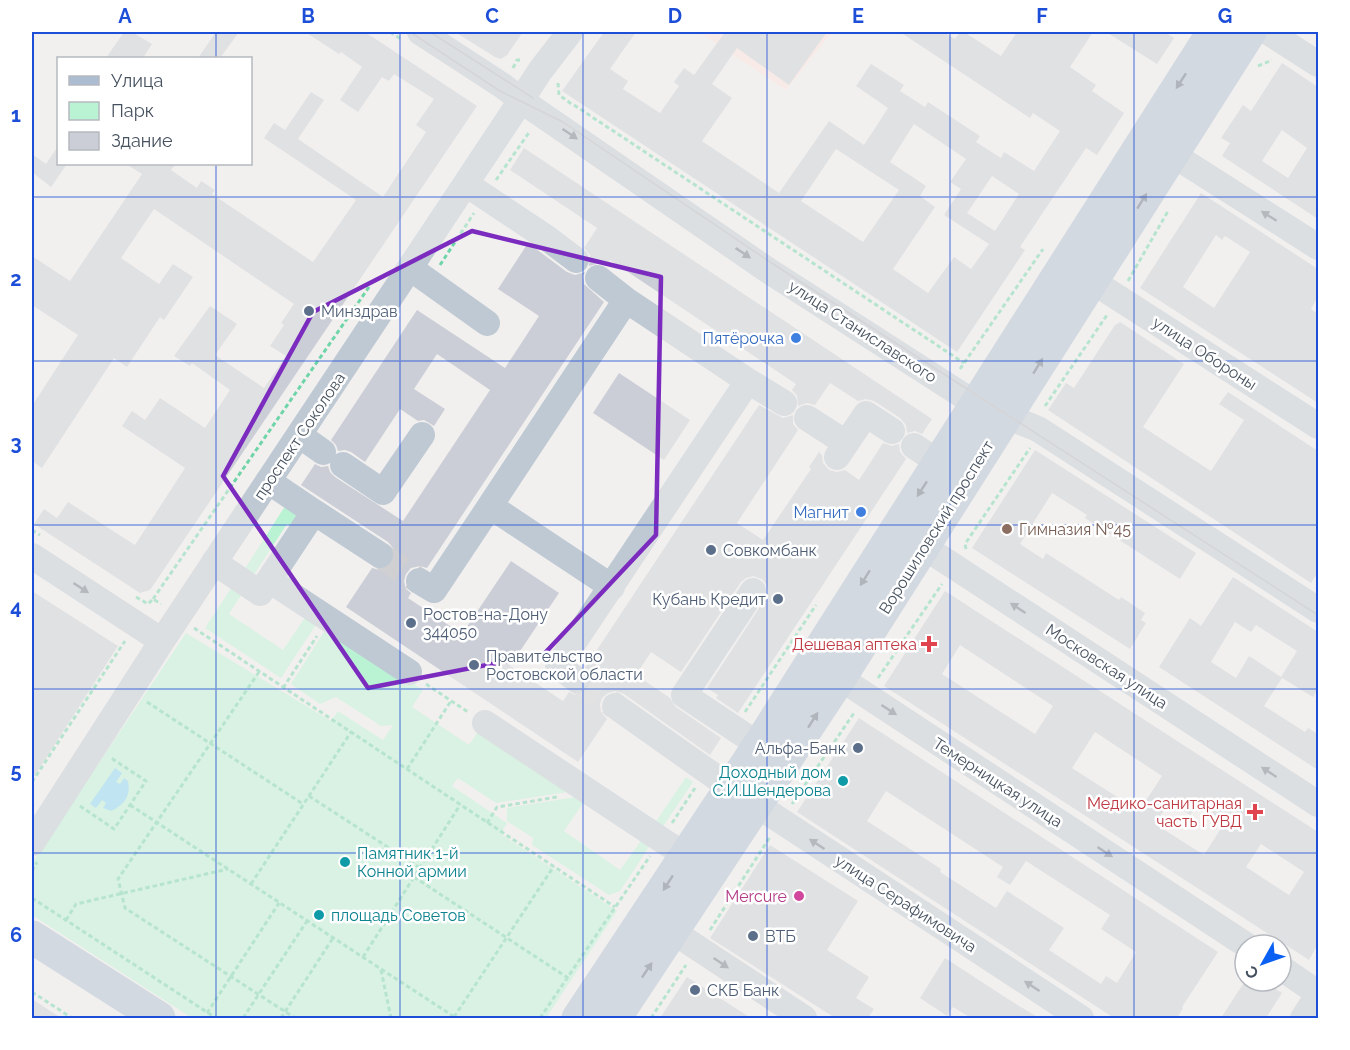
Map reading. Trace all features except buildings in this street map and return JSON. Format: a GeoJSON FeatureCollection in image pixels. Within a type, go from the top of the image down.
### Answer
{"type":"FeatureCollection","features":[{"type":"Feature","properties":{"kind":"main road","name":"Ворошиловский проспект"},"geometry":{"type":"LineString","coordinates":[[615,1018],[685,940],[756,804],[854,687],[992,418],[1213,32]]}},
{"type":"Feature","properties":{"kind":"main road","name":"Ворошиловский проспект"},"geometry":{"type":"LineString","coordinates":[[756,804],[759,745],[896,528],[927,454],[992,418],[1106,289],[1172,154],[1273,35]]}},
{"type":"Feature","properties":{"kind":"main road","name":"Ворошиловский проспект"},"geometry":{"type":"LineString","coordinates":[[578,1018],[686,856],[756,804]]}},
{"type":"Feature","properties":{"kind":"main road"},"geometry":{"type":"LineString","coordinates":[[32,937],[159,1018]]}},
{"type":"Feature","properties":{"kind":"main road"},"geometry":{"type":"LineString","coordinates":[[32,960],[123,1018]]}},
{"type":"Feature","properties":{"kind":"street","name":"улица Станиславского"},"geometry":{"type":"LineString","coordinates":[[420,32],[503,86],[766,269],[992,418],[1034,438],[1318,610]]}},
{"type":"Feature","properties":{"kind":"street","name":"проспект Соколова"},"geometry":{"type":"LineString","coordinates":[[32,843],[162,641],[186,622],[214,562],[540,71],[570,32]]}},
{"type":"Feature","properties":{"kind":"street"},"geometry":{"type":"LineString","coordinates":[[1273,35],[1318,64]]}},
{"type":"Feature","properties":{"kind":"street"},"geometry":{"type":"LineString","coordinates":[[1172,154],[1318,248]]}},
{"type":"Feature","properties":{"kind":"street"},"geometry":{"type":"LineString","coordinates":[[466,184],[576,260]]}},
{"type":"Feature","properties":{"kind":"street"},"geometry":{"type":"LineString","coordinates":[[410,268],[487,323]]}},
{"type":"Feature","properties":{"kind":"street"},"geometry":{"type":"LineString","coordinates":[[598,278],[626,300],[784,403]]}},
{"type":"Feature","properties":{"kind":"street","name":"улица Обороны"},"geometry":{"type":"LineString","coordinates":[[1106,289],[1318,426]]}},
{"type":"Feature","properties":{"kind":"street"},"geometry":{"type":"LineString","coordinates":[[419,580],[434,590],[626,300]]}},
{"type":"Feature","properties":{"kind":"street"},"geometry":{"type":"LineString","coordinates":[[578,680],[558,666],[748,381]]}},
{"type":"Feature","properties":{"kind":"street"},"geometry":{"type":"LineString","coordinates":[[807,418],[841,450],[866,414],[892,431]]}},
{"type":"Feature","properties":{"kind":"street"},"geometry":{"type":"LineString","coordinates":[[299,435],[383,492],[422,435]]}},
{"type":"Feature","properties":{"kind":"street"},"geometry":{"type":"LineString","coordinates":[[268,481],[380,555]]}},
{"type":"Feature","properties":{"kind":"street"},"geometry":{"type":"LineString","coordinates":[[490,506],[612,587]]}},
{"type":"Feature","properties":{"kind":"street"},"geometry":{"type":"LineString","coordinates":[[214,562],[260,593],[314,512]]}},
{"type":"Feature","properties":{"kind":"street","name":"Московская улица"},"geometry":{"type":"LineString","coordinates":[[896,528],[1318,804]]}},
{"type":"Feature","properties":{"kind":"street"},"geometry":{"type":"LineString","coordinates":[[36,546],[134,623],[162,641]]}},
{"type":"Feature","properties":{"kind":"street"},"geometry":{"type":"LineString","coordinates":[[269,580],[409,672]]}},
{"type":"Feature","properties":{"kind":"street"},"geometry":{"type":"LineString","coordinates":[[753,591],[684,695],[759,745]]}},
{"type":"Feature","properties":{"kind":"street","name":"Темерницкая улица"},"geometry":{"type":"LineString","coordinates":[[854,687],[1233,936]]}},
{"type":"Feature","properties":{"kind":"street","name":"улица Серафимовича"},"geometry":{"type":"LineString","coordinates":[[615,706],[756,804],[1081,1018]]}},
{"type":"Feature","properties":{"kind":"street"},"geometry":{"type":"LineString","coordinates":[[485,723],[686,856]]}},
{"type":"Feature","properties":{"kind":"street"},"geometry":{"type":"LineString","coordinates":[[685,940],[804,1018]]}},
{"type":"Feature","properties":{"kind":"street"},"geometry":{"type":"LineString","coordinates":[[1293,976],[1318,994],[1303,1018]]}},
{"type":"Feature","properties":{"kind":"path"},"geometry":{"type":"LineString","coordinates":[[1257,66],[1274,59],[1273,35]]}},
{"type":"Feature","properties":{"kind":"path"},"geometry":{"type":"LineString","coordinates":[[574,105],[964,363]]}},
{"type":"Feature","properties":{"kind":"path"},"geometry":{"type":"LineString","coordinates":[[651,1018],[685,940],[756,804],[954,567],[967,548],[965,544],[1047,416],[1040,412],[1106,289],[1170,208]]}},
{"type":"Feature","properties":{"kind":"path"},"geometry":{"type":"LineString","coordinates":[[128,591],[148,604],[153,599],[373,282]]}},
{"type":"Feature","properties":{"kind":"path"},"geometry":{"type":"LineString","coordinates":[[992,418],[1034,438]]}},
{"type":"Feature","properties":{"kind":"path"},"geometry":{"type":"LineString","coordinates":[[32,530],[36,546]]}},
{"type":"Feature","properties":{"kind":"path"},"geometry":{"type":"LineString","coordinates":[[153,599],[615,907]]}},
{"type":"Feature","properties":{"kind":"path"},"geometry":{"type":"LineString","coordinates":[[284,688],[328,619]]}},
{"type":"Feature","properties":{"kind":"path"},"geometry":{"type":"LineString","coordinates":[[32,783],[122,647],[134,623]]}},
{"type":"Feature","properties":{"kind":"path"},"geometry":{"type":"LineString","coordinates":[[260,672],[118,879],[125,908],[295,1018]]}},
{"type":"Feature","properties":{"kind":"path"},"geometry":{"type":"LineString","coordinates":[[409,672],[485,723]]}},
{"type":"Feature","properties":{"kind":"path"},"geometry":{"type":"LineString","coordinates":[[406,769],[451,700]]}},
{"type":"Feature","properties":{"kind":"path"},"geometry":{"type":"LineString","coordinates":[[145,701],[303,804]]}},
{"type":"Feature","properties":{"kind":"path"},"geometry":{"type":"LineString","coordinates":[[251,884],[351,732]]}},
{"type":"Feature","properties":{"kind":"path"},"geometry":{"type":"LineString","coordinates":[[76,804],[114,829],[146,781],[108,756]]}},
{"type":"Feature","properties":{"kind":"path"},"geometry":{"type":"LineString","coordinates":[[487,823],[497,807],[579,794],[584,787]]}},
{"type":"Feature","properties":{"kind":"path"},"geometry":{"type":"LineString","coordinates":[[309,796],[420,868]]}},
{"type":"Feature","properties":{"kind":"path"},"geometry":{"type":"LineString","coordinates":[[363,957],[460,804]]}},
{"type":"Feature","properties":{"kind":"path"},"geometry":{"type":"LineString","coordinates":[[130,805],[454,1018],[554,866]]}},
{"type":"Feature","properties":{"kind":"path"},"geometry":{"type":"LineString","coordinates":[[66,920],[76,904],[228,869]]}},
{"type":"Feature","properties":{"kind":"path"},"geometry":{"type":"LineString","coordinates":[[414,877],[568,978]]}},
{"type":"Feature","properties":{"kind":"path"},"geometry":{"type":"LineString","coordinates":[[32,898],[216,1018]]}},
{"type":"Feature","properties":{"kind":"path"},"geometry":{"type":"LineString","coordinates":[[207,1013],[279,903]]}},
{"type":"Feature","properties":{"kind":"path"},"geometry":{"type":"LineString","coordinates":[[243,1018],[307,921]]}},
{"type":"Feature","properties":{"kind":"path"},"geometry":{"type":"LineString","coordinates":[[281,1018],[333,938]]}},
{"type":"Feature","properties":{"kind":"path"},"geometry":{"type":"LineString","coordinates":[[381,970],[392,1018]]}},
{"type":"Feature","properties":{"kind":"path"},"geometry":{"type":"LineString","coordinates":[[32,992],[72,1018]]}},
{"type":"Feature","properties":{"kind":"highlighted area"},"geometry":{"type":"Polygon","coordinates":[[[472,231],[661,277],[656,535],[544,654],[368,688],[223,476],[313,312],[472,231]]]}},
{"type":"Feature","properties":{"kind":"shaded area"},"geometry":{"type":"Polygon","coordinates":[[[699,32],[832,32],[786,90],[699,32]]]}},
{"type":"Feature","properties":{"kind":"green space"},"geometry":{"type":"Polygon","coordinates":[[[287,503],[306,515],[297,530],[287,524],[253,576],[244,570],[287,503]]]}},
{"type":"Feature","properties":{"kind":"green space"},"geometry":{"type":"Polygon","coordinates":[[[235,582],[245,589],[229,614],[283,650],[310,610],[321,617],[281,678],[205,628],[235,582]]]}},
{"type":"Feature","properties":{"kind":"green space"},"geometry":{"type":"Polygon","coordinates":[[[327,627],[423,690],[412,707],[469,745],[480,729],[574,791],[496,803],[458,778],[452,786],[507,823],[501,834],[617,911],[546,1018],[192,1018],[32,915],[32,863],[186,633],[331,721],[338,711],[383,740],[393,725],[381,726],[336,697],[320,704],[291,684],[327,627]]]}},
{"type":"Feature","properties":{"kind":"green space"},"geometry":{"type":"Polygon","coordinates":[[[686,777],[693,782],[660,831],[653,826],[686,777]]]}},
{"type":"Feature","properties":{"kind":"green space"},"geometry":{"type":"Polygon","coordinates":[[[582,796],[586,799],[564,831],[620,870],[643,838],[651,844],[620,891],[609,895],[532,845],[533,838],[507,821],[507,808],[582,796]]]}},
{"type":"Feature","properties":{"kind":"water"},"geometry":{"type":"Polygon","coordinates":[[[115,768],[122,773],[116,782],[120,784],[124,778],[128,781],[129,791],[126,799],[111,811],[103,808],[106,803],[102,800],[96,808],[90,804],[115,768]]]}},
{"type":"Feature","properties":{"kind":"tunnel"},"geometry":{"type":"LineString","coordinates":[[380,555],[419,581]]}},
{"type":"Feature","properties":{"kind":"tunnel"},"geometry":{"type":"LineString","coordinates":[[577,680],[615,706]]}},
{"type":"Feature","properties":{"kind":"tram line"},"geometry":{"type":"LineString","coordinates":[[410,32],[500,91],[563,122],[770,262],[1318,615]]}},
{"type":"Feature","properties":{"kind":"tram line"},"geometry":{"type":"LineString","coordinates":[[430,32],[533,98]]}},
{"type":"Feature","properties":{"kind":"place","name":"Минздрав"},"geometry":{"type":"Point","coordinates":[309,311]}},
{"type":"Feature","properties":{"kind":"place","name":"Пятёрочка"},"geometry":{"type":"Point","coordinates":[796,338]}},
{"type":"Feature","properties":{"kind":"place","name":"Магнит"},"geometry":{"type":"Point","coordinates":[861,512]}},
{"type":"Feature","properties":{"kind":"place","name":"Гимназия №45"},"geometry":{"type":"Point","coordinates":[1007,529]}},
{"type":"Feature","properties":{"kind":"place","name":"Совкомбанк"},"geometry":{"type":"Point","coordinates":[711,550]}},
{"type":"Feature","properties":{"kind":"place","name":"Кубань Кредит"},"geometry":{"type":"Point","coordinates":[778,599]}},
{"type":"Feature","properties":{"kind":"place","name":"Ростов-на-Дону 344050"},"geometry":{"type":"Point","coordinates":[411,623]}},
{"type":"Feature","properties":{"kind":"place","name":"Дешевая аптека"},"geometry":{"type":"Point","coordinates":[929,644]}},
{"type":"Feature","properties":{"kind":"place","name":"Правительство Ростовской области"},"geometry":{"type":"Point","coordinates":[474,665]}},
{"type":"Feature","properties":{"kind":"place","name":"Альфа-Банк"},"geometry":{"type":"Point","coordinates":[858,748]}},
{"type":"Feature","properties":{"kind":"place","name":"Доходный дом С.И.Шендерова"},"geometry":{"type":"Point","coordinates":[843,781]}},
{"type":"Feature","properties":{"kind":"place","name":"Медико-санитарная часть ГУВД"},"geometry":{"type":"Point","coordinates":[1255,812]}},
{"type":"Feature","properties":{"kind":"place","name":"Памятник 1-й Конной армии"},"geometry":{"type":"Point","coordinates":[345,862]}},
{"type":"Feature","properties":{"kind":"place","name":"Mercure"},"geometry":{"type":"Point","coordinates":[799,896]}},
{"type":"Feature","properties":{"kind":"place","name":"площадь Советов"},"geometry":{"type":"Point","coordinates":[319,915]}},
{"type":"Feature","properties":{"kind":"place","name":"ВТБ"},"geometry":{"type":"Point","coordinates":[753,936]}},
{"type":"Feature","properties":{"kind":"place","name":"СКБ Банк"},"geometry":{"type":"Point","coordinates":[695,990]}}]}
